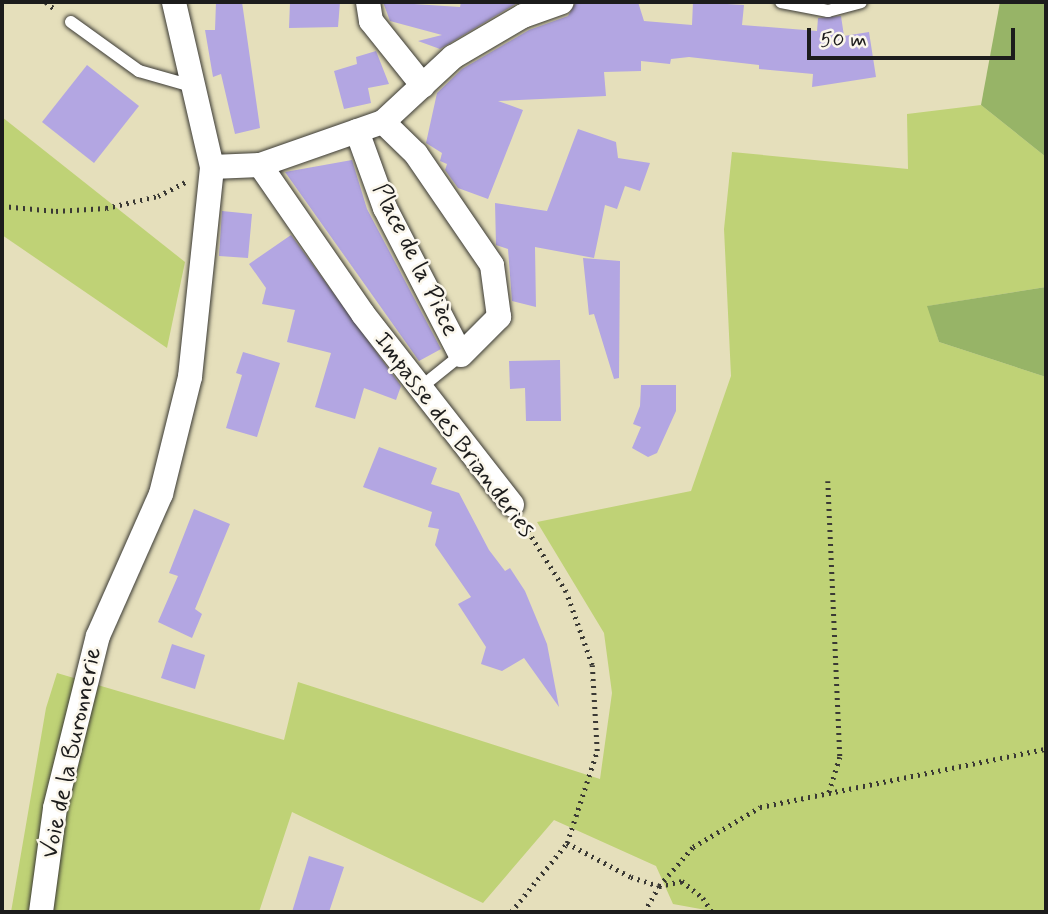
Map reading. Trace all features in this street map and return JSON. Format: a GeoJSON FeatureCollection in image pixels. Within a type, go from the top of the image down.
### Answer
{"type":"FeatureCollection","features":[{"type":"Feature","properties":{"kind":"street","name":"Voie de la Buronnerie"},"geometry":{"type":"LineString","coordinates":[[41,912],[55,808],[98,636],[161,494],[190,377],[212,167],[174,2]]}},
{"type":"Feature","properties":{"kind":"street"},"geometry":{"type":"LineString","coordinates":[[368,2],[376,29],[423,86]]}},
{"type":"Feature","properties":{"kind":"street"},"geometry":{"type":"LineString","coordinates":[[212,167],[260,165],[383,122],[453,57],[523,16],[562,2]]}},
{"type":"Feature","properties":{"kind":"street","name":"Place de la Pièce"},"geometry":{"type":"LineString","coordinates":[[357,131],[386,208],[461,355],[499,317],[492,265],[416,154],[383,122]]}},
{"type":"Feature","properties":{"kind":"street","name":"Impasse des Brianderies"},"geometry":{"type":"LineString","coordinates":[[260,165],[420,388],[512,505]]}},
{"type":"Feature","properties":{"kind":"lane"},"geometry":{"type":"LineString","coordinates":[[781,2],[828,11],[861,2]]}},
{"type":"Feature","properties":{"kind":"lane"},"geometry":{"type":"LineString","coordinates":[[71,22],[139,71],[195,87]]}},
{"type":"Feature","properties":{"kind":"lane"},"geometry":{"type":"LineString","coordinates":[[420,388],[461,355]]}},
{"type":"Feature","properties":{"kind":"path"},"geometry":{"type":"LineString","coordinates":[[2,206],[56,211],[106,208],[158,196],[212,167]]}},
{"type":"Feature","properties":{"kind":"path"},"geometry":{"type":"LineString","coordinates":[[828,481],[840,757],[828,794]]}},
{"type":"Feature","properties":{"kind":"path","name":"Impasse des Brianderies"},"geometry":{"type":"LineString","coordinates":[[511,912],[567,843],[597,751],[592,665],[566,592],[512,505]]}},
{"type":"Feature","properties":{"kind":"path"},"geometry":{"type":"LineString","coordinates":[[644,912],[659,886],[693,847],[760,807],[1046,749]]}},
{"type":"Feature","properties":{"kind":"path"},"geometry":{"type":"LineString","coordinates":[[567,843],[631,877],[659,886],[682,881],[703,898],[712,912]]}},
{"type":"Feature","properties":{"kind":"green space"},"geometry":{"type":"Polygon","coordinates":[[[1000,2],[1046,2],[1046,157],[981,105],[1000,2]]]}},
{"type":"Feature","properties":{"kind":"green space"},"geometry":{"type":"Polygon","coordinates":[[[981,105],[1046,157],[1046,287],[928,306],[939,342],[1046,377],[1046,912],[717,912],[673,904],[656,866],[554,820],[483,903],[292,812],[259,912],[11,912],[46,708],[57,673],[284,740],[298,682],[600,779],[612,693],[604,633],[537,522],[691,491],[731,376],[724,229],[732,152],[908,169],[907,114],[981,105]]]}},
{"type":"Feature","properties":{"kind":"green space"},"geometry":{"type":"Polygon","coordinates":[[[2,117],[185,262],[167,348],[2,235],[2,117]]]}},
{"type":"Feature","properties":{"kind":"green space"},"geometry":{"type":"Polygon","coordinates":[[[1046,287],[1046,377],[939,342],[927,306],[1046,287]]]}},
{"type":"Feature","properties":{"kind":"building"},"geometry":{"type":"Polygon","coordinates":[[[216,2],[242,2],[260,128],[235,134],[221,74],[213,77],[205,30],[215,30],[216,2]]]}},
{"type":"Feature","properties":{"kind":"building"},"geometry":{"type":"Polygon","coordinates":[[[290,2],[340,2],[338,27],[289,28],[290,2]]]}},
{"type":"Feature","properties":{"kind":"building"},"geometry":{"type":"Polygon","coordinates":[[[383,2],[460,7],[461,2],[519,2],[440,49],[418,41],[442,35],[390,21],[383,2]]]}},
{"type":"Feature","properties":{"kind":"building"},"geometry":{"type":"Polygon","coordinates":[[[576,2],[638,2],[644,21],[692,25],[693,2],[744,5],[742,25],[817,31],[818,18],[841,16],[844,36],[869,32],[876,77],[812,87],[813,74],[759,69],[759,65],[689,57],[671,59],[670,64],[641,61],[641,71],[604,72],[606,96],[498,101],[523,110],[488,199],[458,188],[445,170],[447,164],[440,161],[442,153],[426,143],[437,93],[462,69],[529,30],[568,16],[576,2]]]}},
{"type":"Feature","properties":{"kind":"building"},"geometry":{"type":"Polygon","coordinates":[[[376,51],[389,84],[368,88],[371,103],[344,109],[334,71],[357,64],[356,57],[376,51]]]}},
{"type":"Feature","properties":{"kind":"building"},"geometry":{"type":"Polygon","coordinates":[[[87,65],[139,106],[94,163],[42,122],[87,65]]]}},
{"type":"Feature","properties":{"kind":"building"},"geometry":{"type":"Polygon","coordinates":[[[578,129],[616,142],[618,158],[650,163],[640,191],[625,186],[617,209],[605,205],[594,258],[535,247],[536,307],[512,301],[508,249],[496,245],[495,203],[547,211],[578,129]]]}},
{"type":"Feature","properties":{"kind":"building"},"geometry":{"type":"Polygon","coordinates":[[[352,160],[367,209],[441,349],[419,361],[285,172],[352,160]]]}},
{"type":"Feature","properties":{"kind":"building"},"geometry":{"type":"Polygon","coordinates":[[[222,211],[252,214],[248,258],[219,256],[222,211]]]}},
{"type":"Feature","properties":{"kind":"building"},"geometry":{"type":"Polygon","coordinates":[[[291,235],[401,386],[396,400],[364,388],[355,419],[315,407],[331,353],[287,342],[295,310],[262,304],[266,288],[249,264],[291,235]]]}},
{"type":"Feature","properties":{"kind":"building"},"geometry":{"type":"Polygon","coordinates":[[[583,258],[620,261],[619,378],[614,379],[594,314],[589,315],[583,258]]]}},
{"type":"Feature","properties":{"kind":"building"},"geometry":{"type":"Polygon","coordinates":[[[243,352],[280,363],[257,437],[226,428],[242,375],[236,373],[243,352]]]}},
{"type":"Feature","properties":{"kind":"building"},"geometry":{"type":"Polygon","coordinates":[[[560,360],[561,421],[526,421],[525,388],[510,389],[509,361],[560,360]]]}},
{"type":"Feature","properties":{"kind":"building"},"geometry":{"type":"Polygon","coordinates":[[[641,385],[676,385],[676,411],[657,453],[648,457],[632,448],[641,427],[633,424],[640,406],[641,385]]]}},
{"type":"Feature","properties":{"kind":"building"},"geometry":{"type":"Polygon","coordinates":[[[379,447],[437,468],[431,484],[459,493],[489,550],[505,571],[510,568],[525,591],[547,644],[559,707],[524,658],[502,671],[481,664],[486,647],[458,604],[471,597],[435,545],[439,529],[428,527],[432,512],[363,487],[379,447]]]}},
{"type":"Feature","properties":{"kind":"building"},"geometry":{"type":"Polygon","coordinates":[[[194,509],[230,524],[195,609],[202,614],[192,638],[158,622],[178,576],[169,573],[194,509]]]}},
{"type":"Feature","properties":{"kind":"building"},"geometry":{"type":"Polygon","coordinates":[[[172,644],[205,655],[195,689],[161,678],[172,644]]]}},
{"type":"Feature","properties":{"kind":"building"},"geometry":{"type":"Polygon","coordinates":[[[309,856],[344,867],[329,912],[292,912],[309,856]]]}}]}
